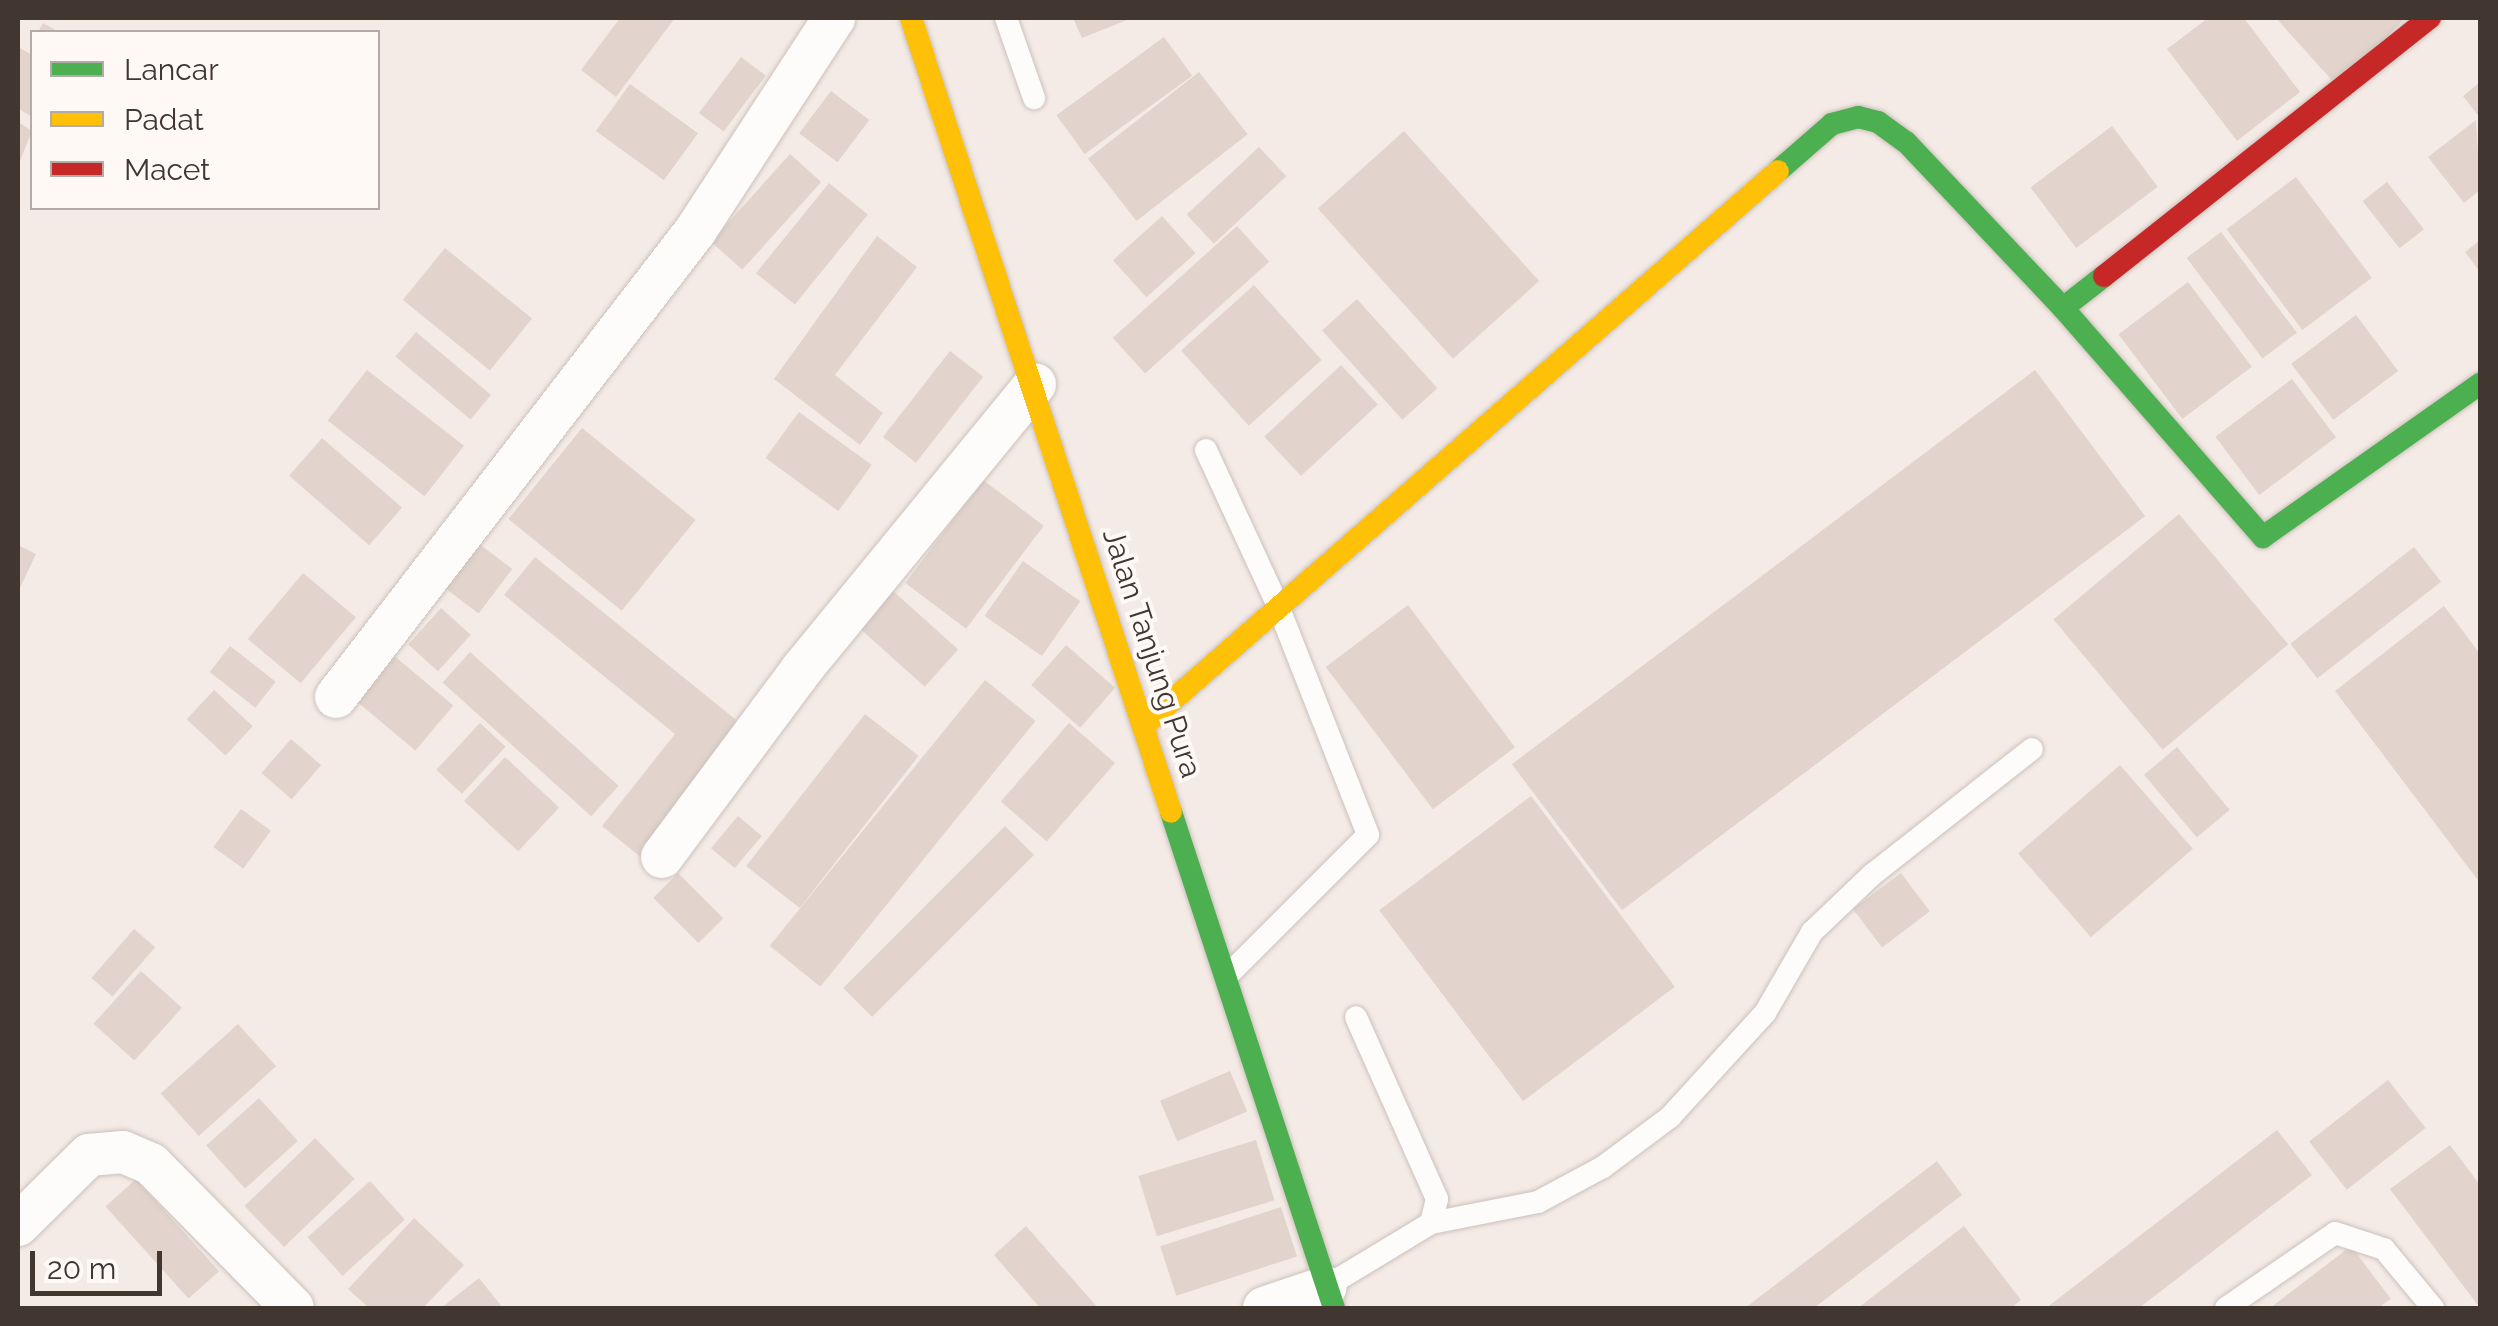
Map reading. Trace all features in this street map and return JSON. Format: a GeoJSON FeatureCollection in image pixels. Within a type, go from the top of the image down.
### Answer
{"type":"FeatureCollection","features":[{"type":"Feature","properties":{"kind":"street"},"geometry":{"type":"LineString","coordinates":[[336,697],[696,230],[834,18]]}},
{"type":"Feature","properties":{"kind":"street","name":"Jalan Tanjung Pura"},"geometry":{"type":"LineString","coordinates":[[911,18],[1228,974],[1330,1298]]}},
{"type":"Feature","properties":{"kind":"street"},"geometry":{"type":"LineString","coordinates":[[2063,308],[2430,18]]}},
{"type":"Feature","properties":{"kind":"street"},"geometry":{"type":"LineString","coordinates":[[1143,726],[1832,124],[1858,118],[1878,122],[1906,142],[2063,308],[2263,538],[2480,384]]}},
{"type":"Feature","properties":{"kind":"street"},"geometry":{"type":"LineString","coordinates":[[662,856],[802,669],[1034,384]]}},
{"type":"Feature","properties":{"kind":"street"},"geometry":{"type":"LineString","coordinates":[[18,1224],[89,1155],[123,1152],[150,1164],[293,1308]]}},
{"type":"Feature","properties":{"kind":"street"},"geometry":{"type":"LineString","coordinates":[[1264,1308],[1330,1298]]}},
{"type":"Feature","properties":{"kind":"lane"},"geometry":{"type":"LineString","coordinates":[[1006,18],[1034,98]]}},
{"type":"Feature","properties":{"kind":"lane"},"geometry":{"type":"LineString","coordinates":[[1206,450],[1278,606],[1368,835],[1228,974]]}},
{"type":"Feature","properties":{"kind":"lane"},"geometry":{"type":"LineString","coordinates":[[1330,1298],[1431,1223],[1538,1202],[1603,1167],[1670,1117],[1764,1013],[1812,932],[1873,874],[2032,749]]}},
{"type":"Feature","properties":{"kind":"lane"},"geometry":{"type":"LineString","coordinates":[[1356,1016],[1431,1180],[1437,1198],[1431,1223]]}},
{"type":"Feature","properties":{"kind":"lane"},"geometry":{"type":"LineString","coordinates":[[2226,1308],[2335,1233],[2384,1249],[2433,1308]]}},
{"type":"Feature","properties":{"kind":"building"},"geometry":{"type":"Polygon","coordinates":[[[620,18],[675,18],[616,97],[581,70],[620,18]]]}},
{"type":"Feature","properties":{"kind":"building"},"geometry":{"type":"Polygon","coordinates":[[[1073,18],[1132,18],[1082,38],[1073,18]]]}},
{"type":"Feature","properties":{"kind":"building"},"geometry":{"type":"Polygon","coordinates":[[[2208,18],[2244,18],[2300,92],[2237,141],[2167,49],[2208,18]]]}},
{"type":"Feature","properties":{"kind":"building"},"geometry":{"type":"Polygon","coordinates":[[[2276,18],[2405,18],[2338,87],[2276,18]]]}},
{"type":"Feature","properties":{"kind":"building"},"geometry":{"type":"Polygon","coordinates":[[[1164,37],[1192,76],[1085,154],[1056,115],[1164,37]]]}},
{"type":"Feature","properties":{"kind":"building"},"geometry":{"type":"Polygon","coordinates":[[[18,47],[30,54],[30,116],[18,108],[18,47]]]}},
{"type":"Feature","properties":{"kind":"building"},"geometry":{"type":"Polygon","coordinates":[[[741,57],[766,76],[724,132],[699,113],[741,57]]]}},
{"type":"Feature","properties":{"kind":"building"},"geometry":{"type":"Polygon","coordinates":[[[1199,72],[1248,134],[1137,221],[1088,159],[1199,72]]]}},
{"type":"Feature","properties":{"kind":"building"},"geometry":{"type":"Polygon","coordinates":[[[2480,82],[2480,118],[2463,96],[2480,82]]]}},
{"type":"Feature","properties":{"kind":"building"},"geometry":{"type":"Polygon","coordinates":[[[630,84],[698,133],[664,180],[596,131],[630,84]]]}},
{"type":"Feature","properties":{"kind":"building"},"geometry":{"type":"Polygon","coordinates":[[[831,91],[869,120],[837,162],[799,133],[831,91]]]}},
{"type":"Feature","properties":{"kind":"building"},"geometry":{"type":"Polygon","coordinates":[[[2476,120],[2480,190],[2464,203],[2428,157],[2476,120]]]}},
{"type":"Feature","properties":{"kind":"building"},"geometry":{"type":"Polygon","coordinates":[[[18,122],[30,130],[30,136],[18,166],[18,122]]]}},
{"type":"Feature","properties":{"kind":"building"},"geometry":{"type":"Polygon","coordinates":[[[2112,126],[2158,187],[2076,248],[2031,187],[2112,126]]]}},
{"type":"Feature","properties":{"kind":"building"},"geometry":{"type":"Polygon","coordinates":[[[1404,131],[1539,281],[1453,359],[1318,209],[1404,131]]]}},
{"type":"Feature","properties":{"kind":"building"},"geometry":{"type":"Polygon","coordinates":[[[1259,147],[1286,176],[1214,244],[1187,215],[1259,147]]]}},
{"type":"Feature","properties":{"kind":"building"},"geometry":{"type":"Polygon","coordinates":[[[790,154],[821,182],[742,270],[711,242],[790,154]]]}},
{"type":"Feature","properties":{"kind":"building"},"geometry":{"type":"Polygon","coordinates":[[[2296,177],[2372,278],[2302,330],[2227,229],[2296,177]]]}},
{"type":"Feature","properties":{"kind":"building"},"geometry":{"type":"Polygon","coordinates":[[[2387,182],[2424,229],[2400,248],[2363,201],[2387,182]]]}},
{"type":"Feature","properties":{"kind":"building"},"geometry":{"type":"Polygon","coordinates":[[[829,183],[868,214],[795,305],[756,273],[829,183]]]}},
{"type":"Feature","properties":{"kind":"building"},"geometry":{"type":"Polygon","coordinates":[[[1162,216],[1195,253],[1146,297],[1113,260],[1162,216]]]}},
{"type":"Feature","properties":{"kind":"building"},"geometry":{"type":"Polygon","coordinates":[[[1237,226],[1269,262],[1145,373],[1113,338],[1237,226]]]}},
{"type":"Feature","properties":{"kind":"building"},"geometry":{"type":"Polygon","coordinates":[[[2221,232],[2297,333],[2262,359],[2187,258],[2221,232]]]}},
{"type":"Feature","properties":{"kind":"building"},"geometry":{"type":"Polygon","coordinates":[[[877,236],[917,267],[835,375],[883,413],[860,445],[774,379],[877,236]]]}},
{"type":"Feature","properties":{"kind":"building"},"geometry":{"type":"Polygon","coordinates":[[[2480,240],[2480,272],[2465,252],[2480,240]]]}},
{"type":"Feature","properties":{"kind":"building"},"geometry":{"type":"Polygon","coordinates":[[[445,248],[532,318],[490,371],[403,300],[445,248]]]}},
{"type":"Feature","properties":{"kind":"building"},"geometry":{"type":"Polygon","coordinates":[[[2188,282],[2252,367],[2182,419],[2119,334],[2188,282]]]}},
{"type":"Feature","properties":{"kind":"building"},"geometry":{"type":"Polygon","coordinates":[[[1254,285],[1322,360],[1249,426],[1181,351],[1254,285]]]}},
{"type":"Feature","properties":{"kind":"building"},"geometry":{"type":"Polygon","coordinates":[[[1357,299],[1437,388],[1402,420],[1322,330],[1357,299]]]}},
{"type":"Feature","properties":{"kind":"building"},"geometry":{"type":"Polygon","coordinates":[[[2356,315],[2398,371],[2333,420],[2291,364],[2356,315]]]}},
{"type":"Feature","properties":{"kind":"building"},"geometry":{"type":"Polygon","coordinates":[[[416,332],[491,395],[471,420],[395,357],[416,332]]]}},
{"type":"Feature","properties":{"kind":"building"},"geometry":{"type":"Polygon","coordinates":[[[950,351],[983,377],[916,463],[883,437],[950,351]]]}},
{"type":"Feature","properties":{"kind":"building"},"geometry":{"type":"Polygon","coordinates":[[[1341,365],[1378,404],[1301,476],[1264,437],[1341,365]]]}},
{"type":"Feature","properties":{"kind":"building"},"geometry":{"type":"Polygon","coordinates":[[[367,370],[464,446],[425,496],[328,420],[367,370]]]}},
{"type":"Feature","properties":{"kind":"building"},"geometry":{"type":"Polygon","coordinates":[[[2035,370],[2145,516],[1622,910],[1512,764],[2035,370]]]}},
{"type":"Feature","properties":{"kind":"building"},"geometry":{"type":"Polygon","coordinates":[[[2292,379],[2336,437],[2259,495],[2215,437],[2292,379]]]}},
{"type":"Feature","properties":{"kind":"building"},"geometry":{"type":"Polygon","coordinates":[[[799,412],[872,465],[838,511],[765,458],[799,412]]]}},
{"type":"Feature","properties":{"kind":"building"},"geometry":{"type":"Polygon","coordinates":[[[582,428],[695,520],[622,611],[508,519],[582,428]]]}},
{"type":"Feature","properties":{"kind":"building"},"geometry":{"type":"Polygon","coordinates":[[[322,438],[402,508],[369,545],[289,476],[322,438]]]}},
{"type":"Feature","properties":{"kind":"building"},"geometry":{"type":"Polygon","coordinates":[[[983,480],[1044,526],[966,629],[905,583],[983,480]]]}},
{"type":"Feature","properties":{"kind":"building"},"geometry":{"type":"Polygon","coordinates":[[[2179,514],[2288,644],[2163,750],[2053,619],[2179,514]]]}},
{"type":"Feature","properties":{"kind":"building"},"geometry":{"type":"Polygon","coordinates":[[[470,537],[512,569],[479,614],[436,582],[470,537]]]}},
{"type":"Feature","properties":{"kind":"building"},"geometry":{"type":"Polygon","coordinates":[[[18,545],[36,554],[18,592],[18,545]]]}},
{"type":"Feature","properties":{"kind":"building"},"geometry":{"type":"Polygon","coordinates":[[[2414,547],[2441,582],[2317,678],[2290,644],[2414,547]]]}},
{"type":"Feature","properties":{"kind":"building"},"geometry":{"type":"Polygon","coordinates":[[[535,557],[751,732],[647,862],[602,826],[675,734],[504,595],[535,557]]]}},
{"type":"Feature","properties":{"kind":"building"},"geometry":{"type":"Polygon","coordinates":[[[1023,561],[1080,601],[1042,656],[985,616],[1023,561]]]}},
{"type":"Feature","properties":{"kind":"building"},"geometry":{"type":"Polygon","coordinates":[[[303,573],[356,617],[301,683],[248,639],[303,573]]]}},
{"type":"Feature","properties":{"kind":"building"},"geometry":{"type":"Polygon","coordinates":[[[892,590],[958,650],[925,687],[859,627],[892,590]]]}},
{"type":"Feature","properties":{"kind":"building"},"geometry":{"type":"Polygon","coordinates":[[[1408,605],[1515,747],[1433,809],[1326,667],[1408,605]]]}},
{"type":"Feature","properties":{"kind":"building"},"geometry":{"type":"Polygon","coordinates":[[[2444,606],[2480,654],[2480,883],[2335,691],[2444,606]]]}},
{"type":"Feature","properties":{"kind":"building"},"geometry":{"type":"Polygon","coordinates":[[[441,608],[471,635],[438,671],[408,644],[441,608]]]}},
{"type":"Feature","properties":{"kind":"building"},"geometry":{"type":"Polygon","coordinates":[[[1066,645],[1115,688],[1080,728],[1031,685],[1066,645]]]}},
{"type":"Feature","properties":{"kind":"building"},"geometry":{"type":"Polygon","coordinates":[[[230,646],[276,682],[255,708],[210,672],[230,646]]]}},
{"type":"Feature","properties":{"kind":"building"},"geometry":{"type":"Polygon","coordinates":[[[470,652],[619,786],[591,816],[443,682],[470,652]]]}},
{"type":"Feature","properties":{"kind":"building"},"geometry":{"type":"Polygon","coordinates":[[[392,654],[453,705],[415,751],[354,699],[392,654]]]}},
{"type":"Feature","properties":{"kind":"building"},"geometry":{"type":"Polygon","coordinates":[[[985,680],[1036,721],[820,987],[770,946],[985,680]]]}},
{"type":"Feature","properties":{"kind":"building"},"geometry":{"type":"Polygon","coordinates":[[[214,690],[253,726],[225,755],[187,719],[214,690]]]}},
{"type":"Feature","properties":{"kind":"building"},"geometry":{"type":"Polygon","coordinates":[[[865,714],[919,756],[800,908],[746,866],[865,714]]]}},
{"type":"Feature","properties":{"kind":"building"},"geometry":{"type":"Polygon","coordinates":[[[480,723],[506,747],[462,794],[436,770],[480,723]]]}},
{"type":"Feature","properties":{"kind":"building"},"geometry":{"type":"Polygon","coordinates":[[[1069,723],[1115,763],[1047,842],[1001,801],[1069,723]]]}},
{"type":"Feature","properties":{"kind":"building"},"geometry":{"type":"Polygon","coordinates":[[[291,739],[321,765],[292,799],[261,773],[291,739]]]}},
{"type":"Feature","properties":{"kind":"building"},"geometry":{"type":"Polygon","coordinates":[[[2177,747],[2230,810],[2197,837],[2144,775],[2177,747]]]}},
{"type":"Feature","properties":{"kind":"building"},"geometry":{"type":"Polygon","coordinates":[[[505,757],[559,807],[518,851],[464,801],[505,757]]]}},
{"type":"Feature","properties":{"kind":"building"},"geometry":{"type":"Polygon","coordinates":[[[2120,765],[2193,849],[2091,937],[2018,854],[2120,765]]]}},
{"type":"Feature","properties":{"kind":"building"},"geometry":{"type":"Polygon","coordinates":[[[1531,796],[1675,987],[1523,1101],[1379,910],[1531,796]]]}},
{"type":"Feature","properties":{"kind":"building"},"geometry":{"type":"Polygon","coordinates":[[[241,809],[271,831],[243,869],[213,847],[241,809]]]}},
{"type":"Feature","properties":{"kind":"building"},"geometry":{"type":"Polygon","coordinates":[[[738,816],[762,836],[735,868],[711,848],[738,816]]]}},
{"type":"Feature","properties":{"kind":"building"},"geometry":{"type":"Polygon","coordinates":[[[1005,826],[1034,855],[872,1017],[843,988],[1005,826]]]}},
{"type":"Feature","properties":{"kind":"building"},"geometry":{"type":"Polygon","coordinates":[[[678,873],[723,918],[699,943],[653,898],[678,873]]]}},
{"type":"Feature","properties":{"kind":"building"},"geometry":{"type":"Polygon","coordinates":[[[1901,873],[1930,911],[1882,947],[1853,909],[1901,873]]]}},
{"type":"Feature","properties":{"kind":"building"},"geometry":{"type":"Polygon","coordinates":[[[134,929],[155,947],[112,996],[91,978],[134,929]]]}},
{"type":"Feature","properties":{"kind":"building"},"geometry":{"type":"Polygon","coordinates":[[[141,971],[182,1008],[134,1061],[93,1024],[141,971]]]}},
{"type":"Feature","properties":{"kind":"building"},"geometry":{"type":"Polygon","coordinates":[[[238,1024],[276,1066],[199,1136],[161,1094],[238,1024]]]}},
{"type":"Feature","properties":{"kind":"building"},"geometry":{"type":"Polygon","coordinates":[[[1230,1071],[1247,1112],[1177,1141],[1160,1101],[1230,1071]]]}},
{"type":"Feature","properties":{"kind":"building"},"geometry":{"type":"Polygon","coordinates":[[[2388,1080],[2426,1128],[2347,1190],[2309,1142],[2388,1080]]]}},
{"type":"Feature","properties":{"kind":"building"},"geometry":{"type":"Polygon","coordinates":[[[259,1098],[298,1141],[245,1189],[206,1146],[259,1098]]]}},
{"type":"Feature","properties":{"kind":"building"},"geometry":{"type":"Polygon","coordinates":[[[2277,1130],[2312,1175],[2139,1308],[2046,1308],[2277,1130]]]}},
{"type":"Feature","properties":{"kind":"building"},"geometry":{"type":"Polygon","coordinates":[[[315,1138],[355,1179],[284,1247],[245,1206],[315,1138]]]}},
{"type":"Feature","properties":{"kind":"building"},"geometry":{"type":"Polygon","coordinates":[[[1256,1140],[1274,1200],[1157,1236],[1138,1176],[1256,1140]]]}},
{"type":"Feature","properties":{"kind":"building"},"geometry":{"type":"Polygon","coordinates":[[[2450,1145],[2480,1185],[2480,1308],[2390,1189],[2450,1145]]]}},
{"type":"Feature","properties":{"kind":"building"},"geometry":{"type":"Polygon","coordinates":[[[1937,1161],[1962,1195],[1814,1308],[1745,1308],[1937,1161]]]}},
{"type":"Feature","properties":{"kind":"building"},"geometry":{"type":"Polygon","coordinates":[[[136,1179],[219,1271],[189,1299],[106,1206],[136,1179]]]}},
{"type":"Feature","properties":{"kind":"building"},"geometry":{"type":"Polygon","coordinates":[[[370,1181],[405,1220],[342,1276],[308,1237],[370,1181]]]}},
{"type":"Feature","properties":{"kind":"building"},"geometry":{"type":"Polygon","coordinates":[[[1281,1207],[1297,1256],[1176,1296],[1160,1246],[1281,1207]]]}},
{"type":"Feature","properties":{"kind":"building"},"geometry":{"type":"Polygon","coordinates":[[[414,1218],[464,1265],[423,1308],[369,1308],[348,1289],[414,1218]]]}},
{"type":"Feature","properties":{"kind":"building"},"geometry":{"type":"Polygon","coordinates":[[[1026,1226],[1098,1308],[1040,1308],[994,1255],[1026,1226]]]}},
{"type":"Feature","properties":{"kind":"building"},"geometry":{"type":"Polygon","coordinates":[[[1964,1226],[2021,1300],[2011,1308],[1858,1308],[1964,1226]]]}},
{"type":"Feature","properties":{"kind":"building"},"geometry":{"type":"Polygon","coordinates":[[[2351,1246],[2391,1299],[2378,1308],[2270,1308],[2351,1246]]]}},
{"type":"Feature","properties":{"kind":"building"},"geometry":{"type":"Polygon","coordinates":[[[479,1278],[503,1308],[441,1308],[479,1278]]]}},
{"type":"Feature","properties":{"kind":"traffic: fast"},"geometry":{"type":"LineString","coordinates":[[1778,171],[1832,124],[1858,117],[1878,122],[1906,142],[2063,308]]}},
{"type":"Feature","properties":{"kind":"traffic: fast"},"geometry":{"type":"LineString","coordinates":[[2104,276],[2063,308],[2263,537],[2480,384]]}},
{"type":"Feature","properties":{"kind":"traffic: fast"},"geometry":{"type":"LineString","coordinates":[[1171,812],[1334,1308]]}},
{"type":"Feature","properties":{"kind":"traffic: slow"},"geometry":{"type":"LineString","coordinates":[[911,18],[1171,812]]}},
{"type":"Feature","properties":{"kind":"traffic: slow"},"geometry":{"type":"LineString","coordinates":[[1143,726],[1778,171]]}},
{"type":"Feature","properties":{"kind":"traffic: jam"},"geometry":{"type":"LineString","coordinates":[[2104,276],[2430,18]]}}]}
